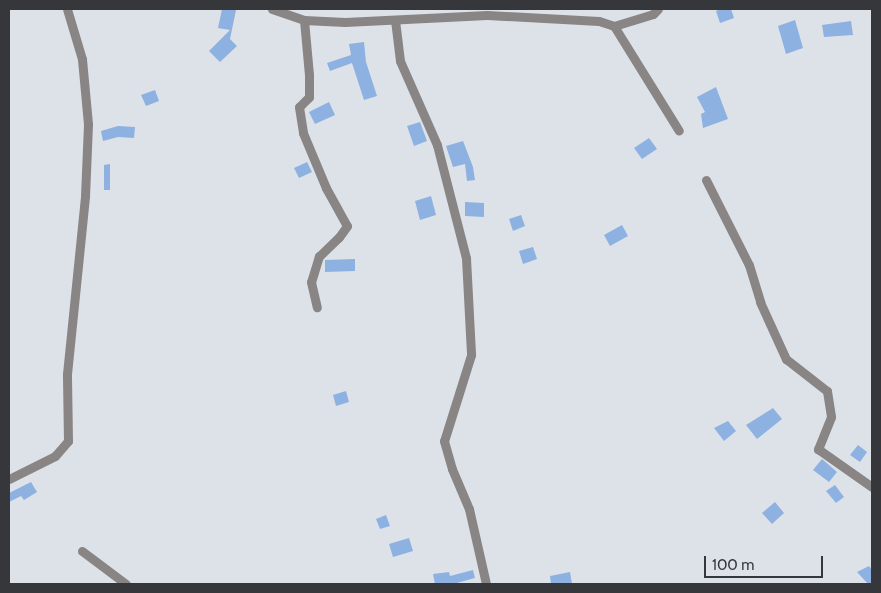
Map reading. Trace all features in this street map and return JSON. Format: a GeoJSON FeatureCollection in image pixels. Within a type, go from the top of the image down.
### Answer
{"type":"FeatureCollection","features":[{"type":"Feature","properties":{"kind":"street"},"geometry":{"type":"LineString","coordinates":[[9,479],[55,456],[68,441],[67,374],[85,196],[88,124],[82,59],[67,9]]}},
{"type":"Feature","properties":{"kind":"street"},"geometry":{"type":"LineString","coordinates":[[272,9],[304,20],[345,22],[487,15],[599,21],[614,26],[653,14],[658,9]]}},
{"type":"Feature","properties":{"kind":"street"},"geometry":{"type":"LineString","coordinates":[[304,20],[309,75],[308,97],[299,107],[303,133],[326,188],[347,226],[339,237],[319,256],[311,282],[318,306]]}},
{"type":"Feature","properties":{"kind":"street"},"geometry":{"type":"LineString","coordinates":[[395,20],[400,61],[437,146],[466,258],[471,355],[444,442],[452,469],[469,508],[486,584]]}},
{"type":"Feature","properties":{"kind":"street"},"geometry":{"type":"LineString","coordinates":[[614,26],[679,131]]}},
{"type":"Feature","properties":{"kind":"street"},"geometry":{"type":"LineString","coordinates":[[706,180],[749,265],[760,302],[786,359],[827,391],[830,417],[818,449],[872,486]]}},
{"type":"Feature","properties":{"kind":"street"},"geometry":{"type":"LineString","coordinates":[[82,551],[126,584]]}},
{"type":"Feature","properties":{"kind":"building"},"geometry":{"type":"Polygon","coordinates":[[[222,9],[236,10],[230,39],[237,46],[220,62],[209,51],[230,30],[218,28],[222,9]]]}},
{"type":"Feature","properties":{"kind":"building"},"geometry":{"type":"Polygon","coordinates":[[[731,9],[734,18],[720,23],[716,11],[731,9]]]}},
{"type":"Feature","properties":{"kind":"building"},"geometry":{"type":"Polygon","coordinates":[[[795,20],[803,48],[786,54],[778,26],[795,20]]]}},
{"type":"Feature","properties":{"kind":"building"},"geometry":{"type":"Polygon","coordinates":[[[851,21],[853,35],[824,37],[822,25],[851,21]]]}},
{"type":"Feature","properties":{"kind":"building"},"geometry":{"type":"Polygon","coordinates":[[[364,42],[366,62],[377,96],[364,100],[352,63],[330,71],[327,63],[351,55],[349,44],[364,42]]]}},
{"type":"Feature","properties":{"kind":"building"},"geometry":{"type":"Polygon","coordinates":[[[716,87],[728,119],[703,128],[701,114],[705,112],[697,97],[716,87]]]}},
{"type":"Feature","properties":{"kind":"building"},"geometry":{"type":"Polygon","coordinates":[[[155,90],[159,101],[146,106],[141,95],[155,90]]]}},
{"type":"Feature","properties":{"kind":"building"},"geometry":{"type":"Polygon","coordinates":[[[329,102],[335,115],[315,124],[309,112],[329,102]]]}},
{"type":"Feature","properties":{"kind":"building"},"geometry":{"type":"Polygon","coordinates":[[[420,122],[427,141],[414,146],[407,126],[420,122]]]}},
{"type":"Feature","properties":{"kind":"building"},"geometry":{"type":"Polygon","coordinates":[[[118,126],[135,127],[134,138],[118,137],[103,141],[101,131],[118,126]]]}},
{"type":"Feature","properties":{"kind":"building"},"geometry":{"type":"Polygon","coordinates":[[[649,138],[657,149],[642,159],[634,148],[649,138]]]}},
{"type":"Feature","properties":{"kind":"building"},"geometry":{"type":"Polygon","coordinates":[[[463,141],[473,167],[475,180],[467,181],[465,164],[453,167],[446,146],[463,141]]]}},
{"type":"Feature","properties":{"kind":"building"},"geometry":{"type":"Polygon","coordinates":[[[307,162],[312,172],[299,178],[294,168],[307,162]]]}},
{"type":"Feature","properties":{"kind":"building"},"geometry":{"type":"Polygon","coordinates":[[[110,164],[110,190],[104,190],[104,165],[110,164]]]}},
{"type":"Feature","properties":{"kind":"building"},"geometry":{"type":"Polygon","coordinates":[[[431,196],[436,215],[420,220],[415,201],[431,196]]]}},
{"type":"Feature","properties":{"kind":"building"},"geometry":{"type":"Polygon","coordinates":[[[465,202],[484,203],[484,217],[465,216],[465,202]]]}},
{"type":"Feature","properties":{"kind":"building"},"geometry":{"type":"Polygon","coordinates":[[[521,215],[525,226],[513,231],[509,219],[521,215]]]}},
{"type":"Feature","properties":{"kind":"building"},"geometry":{"type":"Polygon","coordinates":[[[622,225],[628,236],[610,246],[604,235],[622,225]]]}},
{"type":"Feature","properties":{"kind":"building"},"geometry":{"type":"Polygon","coordinates":[[[533,247],[537,259],[523,264],[519,251],[533,247]]]}},
{"type":"Feature","properties":{"kind":"building"},"geometry":{"type":"Polygon","coordinates":[[[355,259],[355,271],[325,272],[325,260],[355,259]]]}},
{"type":"Feature","properties":{"kind":"building"},"geometry":{"type":"Polygon","coordinates":[[[346,391],[349,402],[336,406],[333,395],[346,391]]]}},
{"type":"Feature","properties":{"kind":"building"},"geometry":{"type":"Polygon","coordinates":[[[773,408],[782,419],[757,439],[746,425],[773,408]]]}},
{"type":"Feature","properties":{"kind":"building"},"geometry":{"type":"Polygon","coordinates":[[[728,421],[736,431],[724,441],[714,428],[728,421]]]}},
{"type":"Feature","properties":{"kind":"building"},"geometry":{"type":"Polygon","coordinates":[[[858,445],[867,452],[860,462],[850,455],[858,445]]]}},
{"type":"Feature","properties":{"kind":"building"},"geometry":{"type":"Polygon","coordinates":[[[822,459],[837,472],[829,482],[813,470],[822,459]]]}},
{"type":"Feature","properties":{"kind":"building"},"geometry":{"type":"Polygon","coordinates":[[[31,482],[37,492],[24,500],[21,496],[9,502],[9,493],[31,482]]]}},
{"type":"Feature","properties":{"kind":"building"},"geometry":{"type":"Polygon","coordinates":[[[835,485],[844,497],[836,503],[826,491],[835,485]]]}},
{"type":"Feature","properties":{"kind":"building"},"geometry":{"type":"Polygon","coordinates":[[[775,502],[784,513],[772,524],[762,513],[775,502]]]}},
{"type":"Feature","properties":{"kind":"building"},"geometry":{"type":"Polygon","coordinates":[[[386,515],[390,526],[380,529],[376,519],[386,515]]]}},
{"type":"Feature","properties":{"kind":"building"},"geometry":{"type":"Polygon","coordinates":[[[409,538],[413,551],[393,557],[389,544],[409,538]]]}},
{"type":"Feature","properties":{"kind":"building"},"geometry":{"type":"Polygon","coordinates":[[[869,566],[872,570],[872,584],[868,584],[857,572],[869,566]]]}},
{"type":"Feature","properties":{"kind":"building"},"geometry":{"type":"Polygon","coordinates":[[[473,570],[475,578],[453,584],[435,584],[433,574],[449,572],[450,576],[473,570]]]}},
{"type":"Feature","properties":{"kind":"building"},"geometry":{"type":"Polygon","coordinates":[[[570,572],[572,584],[551,584],[550,576],[570,572]]]}}]}
